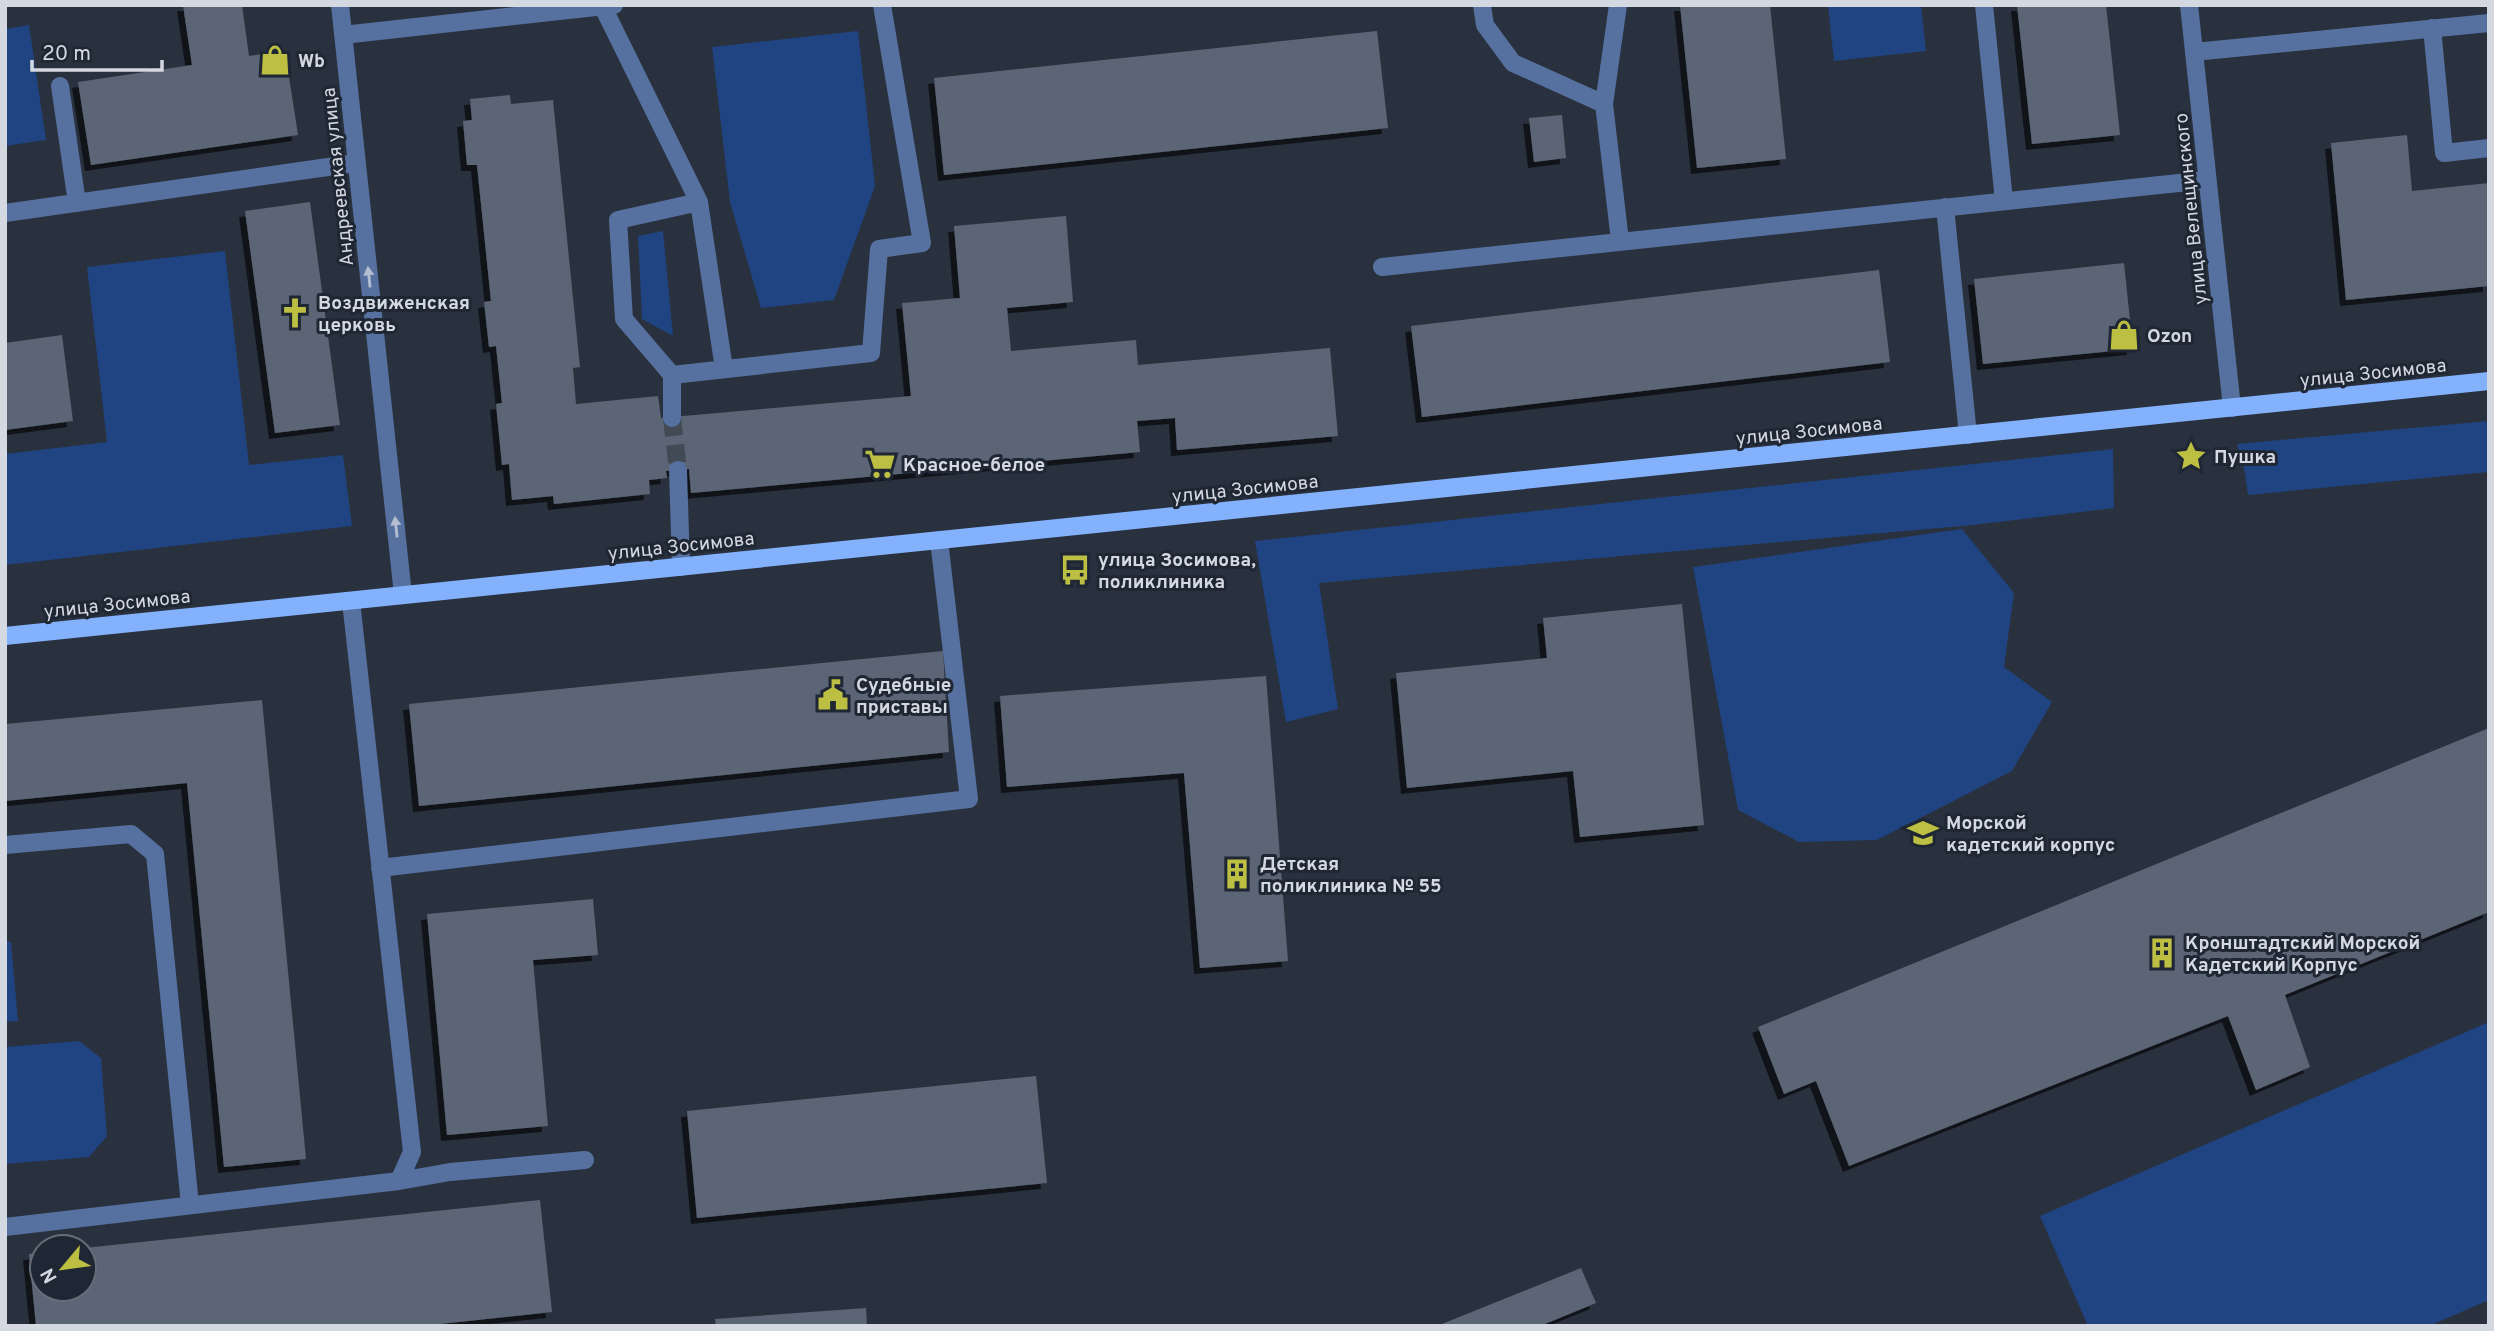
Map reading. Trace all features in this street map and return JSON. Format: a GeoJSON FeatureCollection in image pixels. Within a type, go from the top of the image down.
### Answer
{"type":"FeatureCollection","features":[{"type":"Feature","properties":{"kind":"main road","name":"улица Зосимова"},"geometry":{"type":"LineString","coordinates":[[5,636],[2489,381]]}},
{"type":"Feature","properties":{"kind":"street","name":"Андреевская улица"},"geometry":{"type":"LineString","coordinates":[[340,5],[403,595]]}},
{"type":"Feature","properties":{"kind":"street"},"geometry":{"type":"LineString","coordinates":[[672,374],[871,353],[879,249],[922,243],[882,5]]}},
{"type":"Feature","properties":{"kind":"street"},"geometry":{"type":"LineString","coordinates":[[1482,5],[1485,25],[1513,63],[1604,104]]}},
{"type":"Feature","properties":{"kind":"street"},"geometry":{"type":"LineString","coordinates":[[1618,5],[1604,104],[1620,241]]}},
{"type":"Feature","properties":{"kind":"street"},"geometry":{"type":"LineString","coordinates":[[1984,5],[2004,201]]}},
{"type":"Feature","properties":{"kind":"street","name":"улица Велещинского"},"geometry":{"type":"LineString","coordinates":[[2189,5],[2232,408]]}},
{"type":"Feature","properties":{"kind":"street"},"geometry":{"type":"LineString","coordinates":[[343,35],[606,6],[699,202],[724,369]]}},
{"type":"Feature","properties":{"kind":"street"},"geometry":{"type":"LineString","coordinates":[[2194,52],[2489,23]]}},
{"type":"Feature","properties":{"kind":"street"},"geometry":{"type":"LineString","coordinates":[[2432,28],[2444,153],[2489,148]]}},
{"type":"Feature","properties":{"kind":"street"},"geometry":{"type":"LineString","coordinates":[[60,86],[77,203]]}},
{"type":"Feature","properties":{"kind":"street"},"geometry":{"type":"LineString","coordinates":[[5,213],[356,163]]}},
{"type":"Feature","properties":{"kind":"street"},"geometry":{"type":"LineString","coordinates":[[1382,267],[2207,180]]}},
{"type":"Feature","properties":{"kind":"street"},"geometry":{"type":"LineString","coordinates":[[672,418],[672,374],[624,319],[618,220],[699,202]]}},
{"type":"Feature","properties":{"kind":"street"},"geometry":{"type":"LineString","coordinates":[[1945,207],[1968,435]]}},
{"type":"Feature","properties":{"kind":"street"},"geometry":{"type":"LineString","coordinates":[[678,470],[681,566]]}},
{"type":"Feature","properties":{"kind":"street"},"geometry":{"type":"LineString","coordinates":[[380,868],[969,799],[939,540]]}},
{"type":"Feature","properties":{"kind":"street"},"geometry":{"type":"LineString","coordinates":[[351,600],[412,1152],[399,1181]]}},
{"type":"Feature","properties":{"kind":"street"},"geometry":{"type":"LineString","coordinates":[[5,845],[131,834],[155,854],[190,1205]]}},
{"type":"Feature","properties":{"kind":"street"},"geometry":{"type":"LineString","coordinates":[[5,1227],[399,1181],[450,1172],[585,1160]]}},
{"type":"Feature","properties":{"kind":"shaded area"},"geometry":{"type":"Polygon","coordinates":[[[1828,5],[1921,5],[1926,51],[1834,61],[1828,5]]]}},
{"type":"Feature","properties":{"kind":"shaded area"},"geometry":{"type":"Polygon","coordinates":[[[29,25],[46,140],[5,146],[5,29],[29,25]]]}},
{"type":"Feature","properties":{"kind":"shaded area"},"geometry":{"type":"Polygon","coordinates":[[[858,31],[875,186],[834,300],[761,308],[730,202],[712,47],[858,31]]]}},
{"type":"Feature","properties":{"kind":"shaded area"},"geometry":{"type":"Polygon","coordinates":[[[663,231],[673,336],[642,319],[638,236],[663,231]]]}},
{"type":"Feature","properties":{"kind":"shaded area"},"geometry":{"type":"Polygon","coordinates":[[[225,251],[249,465],[343,455],[352,526],[5,565],[5,454],[107,442],[87,267],[225,251]]]}},
{"type":"Feature","properties":{"kind":"shaded area"},"geometry":{"type":"Polygon","coordinates":[[[2489,421],[2489,472],[2248,495],[2237,444],[2489,421]]]}},
{"type":"Feature","properties":{"kind":"shaded area"},"geometry":{"type":"Polygon","coordinates":[[[2113,449],[2114,508],[1973,525],[1319,583],[1338,709],[1286,722],[1255,541],[2113,449]]]}},
{"type":"Feature","properties":{"kind":"shaded area"},"geometry":{"type":"Polygon","coordinates":[[[1962,529],[2014,593],[2004,667],[2052,702],[2012,771],[1877,840],[1799,842],[1738,810],[1693,567],[1962,529]]]}},
{"type":"Feature","properties":{"kind":"shaded area"},"geometry":{"type":"Polygon","coordinates":[[[5,942],[11,942],[18,1021],[5,1022],[5,942]]]}},
{"type":"Feature","properties":{"kind":"shaded area"},"geometry":{"type":"Polygon","coordinates":[[[2489,1022],[2489,1300],[2429,1326],[2088,1326],[2040,1216],[2489,1022]]]}},
{"type":"Feature","properties":{"kind":"shaded area"},"geometry":{"type":"Polygon","coordinates":[[[79,1041],[101,1058],[107,1136],[89,1157],[5,1164],[5,1047],[79,1041]]]}},
{"type":"Feature","properties":{"kind":"building"},"geometry":{"type":"Polygon","coordinates":[[[183,5],[242,5],[249,56],[285,51],[298,135],[91,165],[78,82],[192,65],[183,5]]]}},
{"type":"Feature","properties":{"kind":"building"},"geometry":{"type":"Polygon","coordinates":[[[1680,5],[1770,5],[1786,159],[1697,168],[1680,5]]]}},
{"type":"Feature","properties":{"kind":"building"},"geometry":{"type":"Polygon","coordinates":[[[2017,5],[2106,5],[2120,135],[2032,144],[2017,5]]]}},
{"type":"Feature","properties":{"kind":"building"},"geometry":{"type":"Polygon","coordinates":[[[1377,31],[1388,128],[944,175],[934,78],[1377,31]]]}},
{"type":"Feature","properties":{"kind":"building"},"geometry":{"type":"Polygon","coordinates":[[[510,95],[511,104],[553,100],[580,367],[573,368],[576,404],[658,396],[661,418],[911,396],[902,303],[960,298],[954,226],[1066,216],[1073,302],[1007,308],[1011,351],[1136,340],[1138,365],[1330,348],[1338,436],[1177,450],[1175,418],[1137,421],[1140,452],[691,493],[689,469],[666,471],[667,478],[649,480],[650,494],[554,504],[553,496],[512,500],[509,464],[502,465],[496,404],[502,403],[496,346],[489,347],[484,302],[491,301],[477,165],[467,165],[463,121],[472,120],[470,99],[510,95]]]}},
{"type":"Feature","properties":{"kind":"building"},"geometry":{"type":"Polygon","coordinates":[[[1562,115],[1566,158],[1534,162],[1529,118],[1562,115]]]}},
{"type":"Feature","properties":{"kind":"building"},"geometry":{"type":"Polygon","coordinates":[[[2407,135],[2412,191],[2489,183],[2489,286],[2346,300],[2331,143],[2407,135]]]}},
{"type":"Feature","properties":{"kind":"building"},"geometry":{"type":"Polygon","coordinates":[[[310,202],[340,425],[275,433],[245,211],[310,202]]]}},
{"type":"Feature","properties":{"kind":"building"},"geometry":{"type":"Polygon","coordinates":[[[2124,263],[2133,349],[1983,364],[1974,279],[2124,263]]]}},
{"type":"Feature","properties":{"kind":"building"},"geometry":{"type":"Polygon","coordinates":[[[1879,270],[1890,362],[1422,417],[1411,326],[1879,270]]]}},
{"type":"Feature","properties":{"kind":"building"},"geometry":{"type":"Polygon","coordinates":[[[62,335],[73,421],[5,430],[5,343],[62,335]]]}},
{"type":"Feature","properties":{"kind":"building"},"geometry":{"type":"Polygon","coordinates":[[[1682,604],[1704,825],[1580,837],[1573,771],[1407,788],[1396,673],[1547,658],[1543,618],[1682,604]]]}},
{"type":"Feature","properties":{"kind":"building"},"geometry":{"type":"Polygon","coordinates":[[[943,651],[949,752],[419,806],[409,704],[943,651]]]}},
{"type":"Feature","properties":{"kind":"building","name":"Детская поликлиника № 55"},"geometry":{"type":"Polygon","coordinates":[[[1266,676],[1288,961],[1200,968],[1184,773],[1007,787],[1000,696],[1266,676]]]}},
{"type":"Feature","properties":{"kind":"building"},"geometry":{"type":"Polygon","coordinates":[[[262,700],[306,1159],[224,1167],[187,783],[5,801],[5,724],[262,700]]]}},
{"type":"Feature","properties":{"kind":"building","name":"Кронштадтский Морской Кадетский Корпус"},"geometry":{"type":"Polygon","coordinates":[[[2489,728],[2489,912],[2285,995],[2310,1067],[2256,1090],[2228,1016],[1849,1166],[1816,1081],[1784,1094],[1758,1027],[2489,728]]]}},
{"type":"Feature","properties":{"kind":"building"},"geometry":{"type":"Polygon","coordinates":[[[593,899],[598,955],[533,960],[548,1126],[447,1135],[427,914],[593,899]]]}},
{"type":"Feature","properties":{"kind":"building"},"geometry":{"type":"Polygon","coordinates":[[[1036,1076],[1047,1183],[697,1218],[687,1111],[1036,1076]]]}},
{"type":"Feature","properties":{"kind":"building"},"geometry":{"type":"Polygon","coordinates":[[[540,1200],[552,1312],[421,1326],[36,1326],[34,1303],[98,1303],[98,1247],[540,1200]]]}},
{"type":"Feature","properties":{"kind":"building"},"geometry":{"type":"Polygon","coordinates":[[[1581,1268],[1596,1303],[1540,1326],[1437,1326],[1581,1268]]]}},
{"type":"Feature","properties":{"kind":"building"},"geometry":{"type":"Polygon","coordinates":[[[866,1308],[867,1326],[716,1326],[715,1319],[866,1308]]]}},
{"type":"Feature","properties":{"kind":"tunnel"},"geometry":{"type":"LineString","coordinates":[[672,418],[678,470]]}},
{"type":"Feature","properties":{"kind":"place","name":"Wb"},"geometry":{"type":"Point","coordinates":[275,60]}},
{"type":"Feature","properties":{"kind":"place","name":"Воздвиженская церковь"},"geometry":{"type":"Point","coordinates":[295,313]}},
{"type":"Feature","properties":{"kind":"place","name":"Ozon"},"geometry":{"type":"Point","coordinates":[2124,335]}},
{"type":"Feature","properties":{"kind":"place","name":"Пушка"},"geometry":{"type":"Point","coordinates":[2191,456]}},
{"type":"Feature","properties":{"kind":"place","name":"Красное-белое"},"geometry":{"type":"Point","coordinates":[880,464]}},
{"type":"Feature","properties":{"kind":"place","name":"улица Зосимова, поликлиника"},"geometry":{"type":"Point","coordinates":[1075,570]}},
{"type":"Feature","properties":{"kind":"place","name":"Судебные приставы"},"geometry":{"type":"Point","coordinates":[833,695]}},
{"type":"Feature","properties":{"kind":"place","name":"Морской кадетский корпус"},"geometry":{"type":"Point","coordinates":[1923,833]}},
{"type":"Feature","properties":{"kind":"place","name":"Детская поликлиника № 55"},"geometry":{"type":"Point","coordinates":[1237,874]}},
{"type":"Feature","properties":{"kind":"place","name":"Кронштадтский Морской Кадетский Корпус"},"geometry":{"type":"Point","coordinates":[2162,953]}}]}
